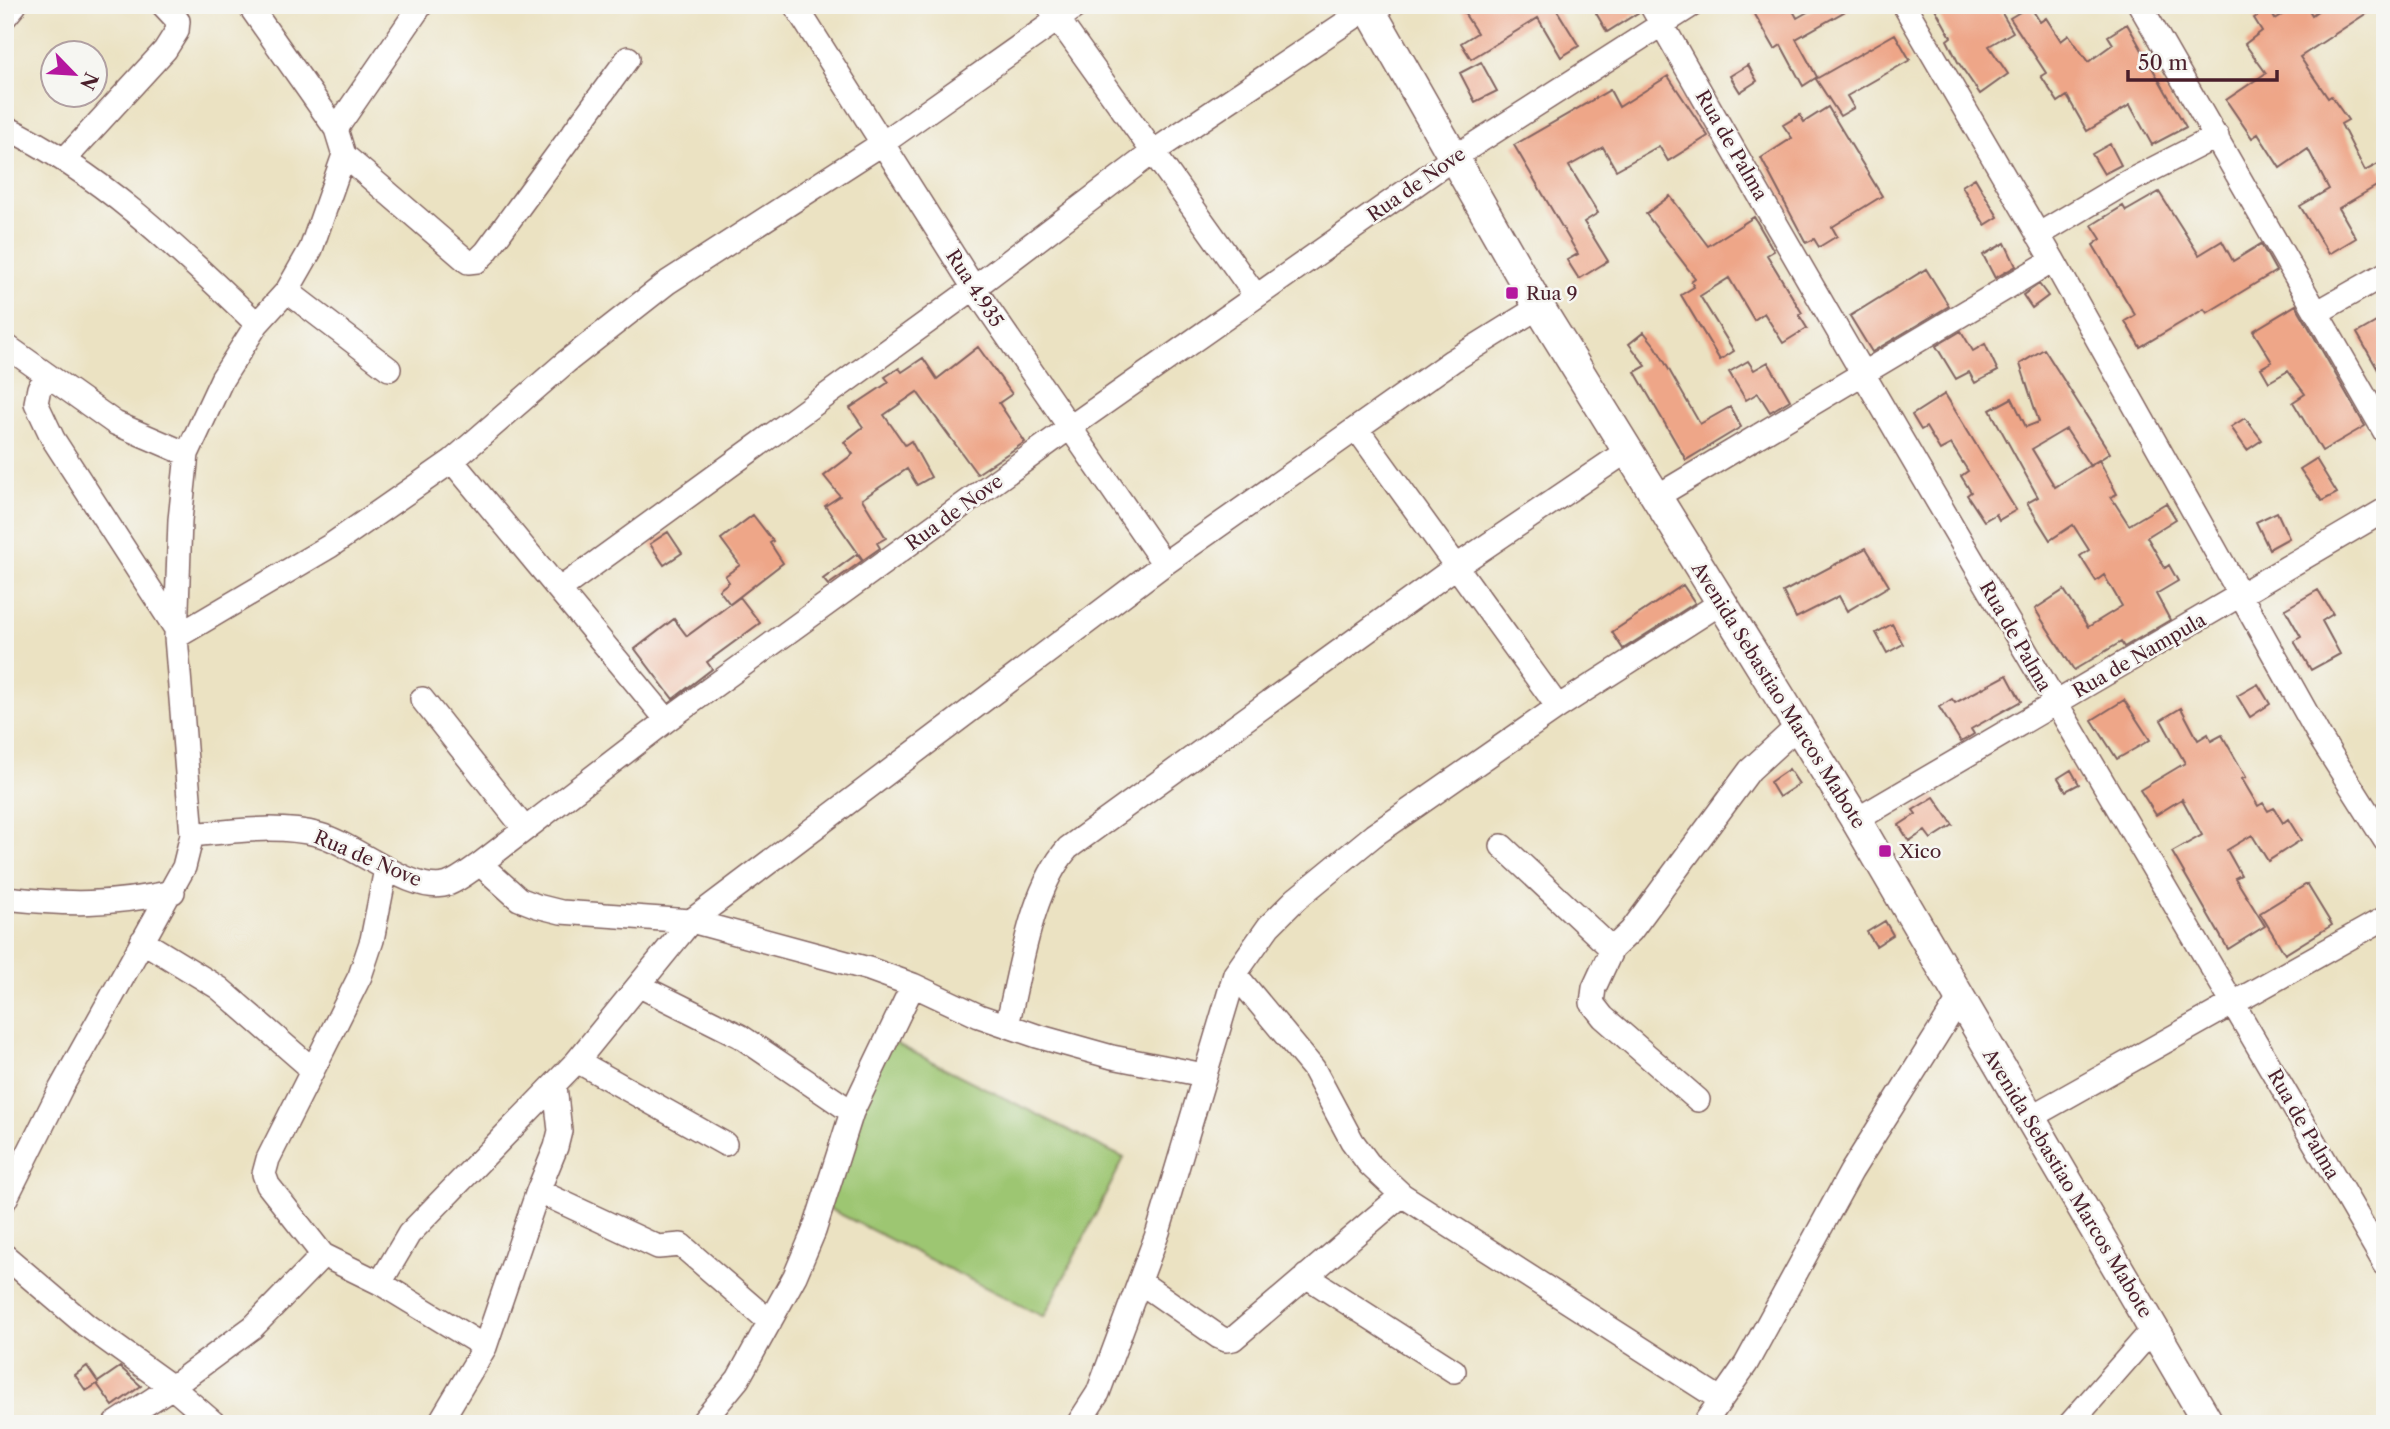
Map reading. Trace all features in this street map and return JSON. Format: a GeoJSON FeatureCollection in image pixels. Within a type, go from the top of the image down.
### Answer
{"type":"FeatureCollection","features":[{"type":"Feature","properties":{"kind":"main road","name":"Avenida Sebastiao Marcos Mabote"},"geometry":{"type":"LineString","coordinates":[[1368,6],[1456,156],[1539,307],[1856,820],[2209,1424]]}},
{"type":"Feature","properties":{"kind":"street"},"geometry":{"type":"LineString","coordinates":[[5,17],[15,5]]}},
{"type":"Feature","properties":{"kind":"street"},"geometry":{"type":"LineString","coordinates":[[65,159],[165,50],[177,31],[178,21],[163,5]]}},
{"type":"Feature","properties":{"kind":"street"},"geometry":{"type":"LineString","coordinates":[[248,5],[336,129],[344,155],[468,262],[477,261],[486,252],[628,58]]}},
{"type":"Feature","properties":{"kind":"street"},"geometry":{"type":"LineString","coordinates":[[336,129],[421,5]]}},
{"type":"Feature","properties":{"kind":"street","name":"Rua 4.935"},"geometry":{"type":"LineString","coordinates":[[795,5],[974,288],[1164,564]]}},
{"type":"Feature","properties":{"kind":"street"},"geometry":{"type":"LineString","coordinates":[[176,633],[330,546],[452,461],[566,362],[668,282],[883,143],[1053,12],[1078,5]]}},
{"type":"Feature","properties":{"kind":"street","name":"Rua de Nove"},"geometry":{"type":"LineString","coordinates":[[192,835],[275,829],[321,835],[386,869],[429,884],[448,884],[480,864],[667,720],[1069,428],[1656,14],[1692,5]]}},
{"type":"Feature","properties":{"kind":"street"},"geometry":{"type":"LineString","coordinates":[[1904,5],[2053,260],[2243,595],[2321,739],[2385,840]]}},
{"type":"Feature","properties":{"kind":"street"},"geometry":{"type":"LineString","coordinates":[[2140,5],[2385,432]]}},
{"type":"Feature","properties":{"kind":"street"},"geometry":{"type":"LineString","coordinates":[[560,589],[974,288],[1153,152],[1368,6]]}},
{"type":"Feature","properties":{"kind":"street"},"geometry":{"type":"LineString","coordinates":[[1053,12],[1256,296]]}},
{"type":"Feature","properties":{"kind":"street","name":"Rua de Palma"},"geometry":{"type":"LineString","coordinates":[[1656,14],[2055,704],[2234,1003],[2385,1264]]}},
{"type":"Feature","properties":{"kind":"street"},"geometry":{"type":"LineString","coordinates":[[5,127],[65,159],[162,234],[257,324]]}},
{"type":"Feature","properties":{"kind":"street"},"geometry":{"type":"LineString","coordinates":[[2038,234],[2122,185],[2217,136]]}},
{"type":"Feature","properties":{"kind":"street"},"geometry":{"type":"LineString","coordinates":[[5,1200],[61,1088],[142,941],[173,892],[184,867],[192,835],[176,633],[180,520],[187,454],[222,379],[257,324],[287,290],[311,249],[344,155]]}},
{"type":"Feature","properties":{"kind":"street"},"geometry":{"type":"LineString","coordinates":[[1656,497],[2053,260]]}},
{"type":"Feature","properties":{"kind":"street"},"geometry":{"type":"LineString","coordinates":[[2318,312],[2385,274]]}},
{"type":"Feature","properties":{"kind":"street"},"geometry":{"type":"LineString","coordinates":[[287,290],[389,369]]}},
{"type":"Feature","properties":{"kind":"street"},"geometry":{"type":"LineString","coordinates":[[380,1283],[409,1234],[555,1086],[691,921],[1164,564],[1452,361],[1539,307]]}},
{"type":"Feature","properties":{"kind":"street"},"geometry":{"type":"LineString","coordinates":[[5,345],[115,423],[187,454]]}},
{"type":"Feature","properties":{"kind":"street"},"geometry":{"type":"LineString","coordinates":[[49,378],[39,388],[36,403],[53,439],[176,633]]}},
{"type":"Feature","properties":{"kind":"street"},"geometry":{"type":"LineString","coordinates":[[1357,429],[1558,707]]}},
{"type":"Feature","properties":{"kind":"street"},"geometry":{"type":"LineString","coordinates":[[1007,1026],[1042,889],[1054,864],[1068,848],[1457,566],[1627,451]]}},
{"type":"Feature","properties":{"kind":"street"},"geometry":{"type":"LineString","coordinates":[[452,461],[667,720]]}},
{"type":"Feature","properties":{"kind":"street","name":"Rua de Nampula"},"geometry":{"type":"LineString","coordinates":[[1856,820],[2385,510]]}},
{"type":"Feature","properties":{"kind":"street"},"geometry":{"type":"LineString","coordinates":[[1078,1424],[1098,1393],[1140,1282],[1235,974],[1269,926],[1296,898],[1374,835],[1558,707],[1722,603]]}},
{"type":"Feature","properties":{"kind":"street"},"geometry":{"type":"LineString","coordinates":[[422,699],[524,828]]}},
{"type":"Feature","properties":{"kind":"street"},"geometry":{"type":"LineString","coordinates":[[1698,1100],[1603,1017],[1592,1003],[1594,988],[1612,949],[1631,931],[1750,770],[1799,725]]}},
{"type":"Feature","properties":{"kind":"street"},"geometry":{"type":"LineString","coordinates":[[1502,846],[1612,949]]}},
{"type":"Feature","properties":{"kind":"street"},"geometry":{"type":"LineString","coordinates":[[480,864],[519,899],[537,906],[587,914],[691,921],[869,969],[1007,1026],[1112,1057],[1204,1075]]}},
{"type":"Feature","properties":{"kind":"street"},"geometry":{"type":"LineString","coordinates":[[386,869],[372,940],[360,976],[268,1159],[264,1174],[268,1185],[323,1255],[380,1283],[485,1347]]}},
{"type":"Feature","properties":{"kind":"street"},"geometry":{"type":"LineString","coordinates":[[5,898],[69,905],[124,902],[173,892]]}},
{"type":"Feature","properties":{"kind":"street"},"geometry":{"type":"LineString","coordinates":[[2029,1118],[2385,918]]}},
{"type":"Feature","properties":{"kind":"street"},"geometry":{"type":"LineString","coordinates":[[142,941],[219,988],[312,1069]]}},
{"type":"Feature","properties":{"kind":"street"},"geometry":{"type":"LineString","coordinates":[[1235,974],[1313,1068],[1352,1141],[1368,1164],[1402,1195],[1720,1399]]}},
{"type":"Feature","properties":{"kind":"street"},"geometry":{"type":"LineString","coordinates":[[701,1424],[738,1379],[771,1322],[814,1231],[852,1112],[913,985]]}},
{"type":"Feature","properties":{"kind":"street"},"geometry":{"type":"LineString","coordinates":[[640,986],[740,1036],[852,1112]]}},
{"type":"Feature","properties":{"kind":"street"},"geometry":{"type":"LineString","coordinates":[[1704,1424],[1746,1364],[1851,1172],[1960,998]]}},
{"type":"Feature","properties":{"kind":"street"},"geometry":{"type":"LineString","coordinates":[[577,1061],[725,1144]]}},
{"type":"Feature","properties":{"kind":"street"},"geometry":{"type":"LineString","coordinates":[[439,1424],[485,1347],[560,1130],[555,1086]]}},
{"type":"Feature","properties":{"kind":"street"},"geometry":{"type":"LineString","coordinates":[[538,1191],[658,1247],[681,1245],[771,1322]]}},
{"type":"Feature","properties":{"kind":"street"},"geometry":{"type":"LineString","coordinates":[[1140,1282],[1226,1340],[1233,1339],[1402,1195]]}},
{"type":"Feature","properties":{"kind":"street"},"geometry":{"type":"LineString","coordinates":[[115,1424],[172,1387],[253,1327],[323,1255]]}},
{"type":"Feature","properties":{"kind":"street"},"geometry":{"type":"LineString","coordinates":[[5,1256],[86,1325],[172,1387],[215,1424]]}},
{"type":"Feature","properties":{"kind":"street"},"geometry":{"type":"LineString","coordinates":[[1306,1276],[1454,1371]]}},
{"type":"Feature","properties":{"kind":"street"},"geometry":{"type":"LineString","coordinates":[[2070,1424],[2154,1328]]}},
{"type":"Feature","properties":{"kind":"street"},"geometry":{"type":"LineString","coordinates":[[1098,1393],[1102,1424]]}},
{"type":"Feature","properties":{"kind":"green space"},"geometry":{"type":"Polygon","coordinates":[[[891,1041],[1124,1158],[1044,1317],[812,1200],[891,1041]]]}},
{"type":"Feature","properties":{"kind":"building"},"geometry":{"type":"Polygon","coordinates":[[[1459,5],[1558,5],[1555,7],[1579,46],[1561,57],[1538,18],[1471,59],[1461,43],[1477,33],[1459,5]]]}},
{"type":"Feature","properties":{"kind":"building"},"geometry":{"type":"Polygon","coordinates":[[[1608,5],[1637,5],[1639,12],[1607,32],[1596,13],[1608,5]]]}},
{"type":"Feature","properties":{"kind":"building"},"geometry":{"type":"Polygon","coordinates":[[[1763,5],[1790,5],[1797,18],[1820,5],[1856,5],[1796,39],[1817,77],[1803,86],[1781,45],[1775,49],[1753,11],[1763,5]]]}},
{"type":"Feature","properties":{"kind":"building"},"geometry":{"type":"Polygon","coordinates":[[[1933,5],[1997,5],[2013,32],[1989,46],[2008,74],[1980,94],[1958,62],[1947,40],[1951,37],[1933,5]]]}},
{"type":"Feature","properties":{"kind":"building"},"geometry":{"type":"Polygon","coordinates":[[[2298,5],[2306,5],[2312,15],[2326,5],[2379,5],[2300,57],[2328,98],[2331,96],[2348,120],[2341,124],[2365,171],[2378,164],[2385,176],[2385,181],[2339,208],[2356,238],[2329,254],[2300,206],[2329,189],[2308,149],[2280,168],[2258,134],[2252,138],[2226,100],[2266,73],[2245,44],[2262,31],[2254,18],[2269,9],[2275,19],[2298,5]]]}},
{"type":"Feature","properties":{"kind":"building"},"geometry":{"type":"Polygon","coordinates":[[[2030,6],[2040,22],[2046,18],[2061,41],[2069,35],[2088,62],[2113,44],[2108,36],[2127,24],[2186,127],[2152,145],[2130,105],[2087,131],[2067,96],[2058,102],[2041,76],[2046,73],[2010,18],[2030,6]]]}},
{"type":"Feature","properties":{"kind":"building"},"geometry":{"type":"Polygon","coordinates":[[[1895,34],[1910,60],[1847,96],[1854,108],[1840,116],[1816,79],[1895,34]]]}},
{"type":"Feature","properties":{"kind":"building"},"geometry":{"type":"Polygon","coordinates":[[[1481,62],[1497,91],[1475,102],[1460,73],[1481,62]]]}},
{"type":"Feature","properties":{"kind":"building"},"geometry":{"type":"Polygon","coordinates":[[[1748,65],[1757,81],[1740,92],[1730,76],[1748,65]]]}},
{"type":"Feature","properties":{"kind":"building"},"geometry":{"type":"Polygon","coordinates":[[[1668,76],[1708,136],[1668,161],[1659,146],[1616,170],[1603,147],[1569,166],[1598,213],[1584,222],[1608,261],[1579,279],[1567,260],[1578,254],[1514,145],[1610,90],[1619,107],[1668,76]]]}},
{"type":"Feature","properties":{"kind":"building"},"geometry":{"type":"Polygon","coordinates":[[[1828,107],[1882,196],[1832,227],[1837,236],[1819,247],[1814,239],[1806,243],[1761,158],[1792,138],[1783,125],[1800,115],[1804,122],[1828,107]]]}},
{"type":"Feature","properties":{"kind":"building"},"geometry":{"type":"Polygon","coordinates":[[[2110,144],[2121,165],[2104,174],[2092,154],[2110,144]]]}},
{"type":"Feature","properties":{"kind":"building"},"geometry":{"type":"Polygon","coordinates":[[[1975,178],[1998,217],[1985,225],[1962,186],[1975,178]]]}},
{"type":"Feature","properties":{"kind":"building"},"geometry":{"type":"Polygon","coordinates":[[[2159,192],[2199,255],[2222,241],[2233,261],[2261,244],[2276,271],[2207,313],[2204,309],[2140,347],[2125,321],[2135,315],[2093,245],[2101,239],[2092,225],[2123,206],[2126,211],[2159,192]]]}},
{"type":"Feature","properties":{"kind":"building"},"geometry":{"type":"Polygon","coordinates":[[[1670,196],[1708,246],[1754,217],[1774,251],[1767,255],[1802,313],[1799,315],[1807,328],[1783,343],[1764,313],[1754,320],[1729,278],[1700,296],[1734,351],[1720,360],[1681,295],[1694,287],[1691,281],[1695,278],[1646,214],[1670,196]]]}},
{"type":"Feature","properties":{"kind":"building"},"geometry":{"type":"Polygon","coordinates":[[[2005,243],[2016,266],[1995,278],[1983,255],[2005,243]]]}},
{"type":"Feature","properties":{"kind":"building"},"geometry":{"type":"Polygon","coordinates":[[[1926,269],[1949,306],[1872,352],[1850,316],[1926,269]]]}},
{"type":"Feature","properties":{"kind":"building"},"geometry":{"type":"Polygon","coordinates":[[[2039,284],[2048,296],[2032,308],[2023,295],[2039,284]]]}},
{"type":"Feature","properties":{"kind":"building"},"geometry":{"type":"Polygon","coordinates":[[[2296,305],[2365,426],[2322,451],[2293,402],[2305,394],[2288,371],[2269,382],[2261,368],[2272,362],[2253,331],[2296,305]]]}},
{"type":"Feature","properties":{"kind":"building"},"geometry":{"type":"Polygon","coordinates":[[[2385,317],[2385,382],[2357,333],[2385,317]]]}},
{"type":"Feature","properties":{"kind":"building"},"geometry":{"type":"Polygon","coordinates":[[[1961,331],[1973,351],[1985,344],[1998,371],[1975,383],[1969,372],[1956,379],[1936,346],[1961,331]]]}},
{"type":"Feature","properties":{"kind":"building"},"geometry":{"type":"Polygon","coordinates":[[[1644,332],[1656,347],[1700,424],[1730,407],[1741,427],[1686,460],[1635,372],[1646,366],[1629,344],[1644,332]]]}},
{"type":"Feature","properties":{"kind":"building"},"geometry":{"type":"Polygon","coordinates":[[[978,347],[1012,394],[999,403],[1025,442],[977,474],[917,392],[884,415],[905,445],[911,441],[931,477],[917,485],[907,469],[862,499],[886,538],[877,543],[880,548],[863,560],[825,506],[840,496],[824,476],[853,454],[844,442],[863,427],[850,408],[889,382],[885,377],[899,368],[902,372],[923,358],[937,379],[978,347]]]}},
{"type":"Feature","properties":{"kind":"building"},"geometry":{"type":"Polygon","coordinates":[[[2044,349],[2110,453],[2099,460],[2117,494],[2111,497],[2129,525],[2166,503],[2176,519],[2147,537],[2165,568],[2169,565],[2178,581],[2156,594],[2170,620],[2124,647],[2121,642],[2074,670],[2035,609],[2064,590],[2088,627],[2122,606],[2104,575],[2096,581],[2080,556],[2089,550],[2073,525],[2050,540],[2027,503],[2038,497],[1990,410],[2012,398],[2026,427],[2039,422],[2020,364],[2044,349]],[[2066,429],[2032,449],[2055,487],[2090,466],[2066,429]]]}},
{"type":"Feature","properties":{"kind":"building"},"geometry":{"type":"Polygon","coordinates":[[[1748,361],[1754,370],[1768,362],[1790,400],[1770,412],[1758,393],[1746,400],[1729,372],[1748,361]]]}},
{"type":"Feature","properties":{"kind":"building"},"geometry":{"type":"Polygon","coordinates":[[[1945,394],[2016,510],[1999,520],[1996,514],[1984,521],[1967,495],[1971,492],[1961,476],[1968,471],[1951,444],[1940,450],[1926,427],[1921,430],[1912,415],[1945,394]]]}},
{"type":"Feature","properties":{"kind":"building"},"geometry":{"type":"Polygon","coordinates":[[[2245,418],[2262,440],[2247,450],[2231,427],[2245,418]]]}},
{"type":"Feature","properties":{"kind":"building"},"geometry":{"type":"Polygon","coordinates":[[[2316,459],[2337,493],[2322,501],[2300,469],[2316,459]]]}},
{"type":"Feature","properties":{"kind":"building"},"geometry":{"type":"Polygon","coordinates":[[[2277,512],[2289,538],[2269,549],[2256,522],[2277,512]]]}},
{"type":"Feature","properties":{"kind":"building"},"geometry":{"type":"Polygon","coordinates":[[[753,515],[773,541],[770,543],[783,563],[730,604],[719,590],[729,582],[725,576],[740,565],[721,539],[753,515]]]}},
{"type":"Feature","properties":{"kind":"building"},"geometry":{"type":"Polygon","coordinates":[[[668,532],[682,553],[664,565],[650,544],[668,532]]]}},
{"type":"Feature","properties":{"kind":"building"},"geometry":{"type":"Polygon","coordinates":[[[1866,548],[1889,586],[1847,611],[1839,596],[1796,618],[1783,592],[1866,548]]]}},
{"type":"Feature","properties":{"kind":"building"},"geometry":{"type":"Polygon","coordinates":[[[857,554],[862,561],[828,585],[823,579],[857,554]]]}},
{"type":"Feature","properties":{"kind":"building"},"geometry":{"type":"Polygon","coordinates":[[[1683,585],[1695,603],[1623,649],[1612,632],[1683,585]]]}},
{"type":"Feature","properties":{"kind":"building"},"geometry":{"type":"Polygon","coordinates":[[[2318,590],[2333,614],[2322,621],[2340,654],[2311,670],[2294,641],[2301,637],[2285,609],[2318,590]]]}},
{"type":"Feature","properties":{"kind":"building"},"geometry":{"type":"Polygon","coordinates":[[[740,597],[760,623],[707,662],[712,669],[673,699],[635,649],[674,619],[687,636],[740,597]]]}},
{"type":"Feature","properties":{"kind":"building"},"geometry":{"type":"Polygon","coordinates":[[[1892,624],[1903,644],[1887,653],[1876,633],[1892,624]]]}},
{"type":"Feature","properties":{"kind":"building"},"geometry":{"type":"Polygon","coordinates":[[[2007,675],[2021,701],[1971,729],[1974,734],[1961,742],[1939,707],[1952,699],[1955,703],[2007,675]]]}},
{"type":"Feature","properties":{"kind":"building"},"geometry":{"type":"Polygon","coordinates":[[[2258,684],[2270,704],[2250,717],[2237,696],[2258,684]]]}},
{"type":"Feature","properties":{"kind":"building"},"geometry":{"type":"Polygon","coordinates":[[[2124,700],[2150,740],[2117,759],[2092,720],[2124,700]]]}},
{"type":"Feature","properties":{"kind":"building"},"geometry":{"type":"Polygon","coordinates":[[[2181,708],[2198,740],[2208,734],[2211,741],[2222,735],[2246,777],[2242,779],[2258,806],[2263,803],[2268,811],[2274,808],[2283,823],[2288,819],[2301,840],[2268,861],[2252,835],[2227,850],[2241,875],[2235,878],[2265,926],[2228,949],[2172,852],[2202,835],[2182,799],[2156,815],[2140,790],[2185,763],[2161,720],[2181,708]]]}},
{"type":"Feature","properties":{"kind":"building"},"geometry":{"type":"Polygon","coordinates":[[[1789,769],[1799,784],[1779,797],[1770,782],[1789,769]]]}},
{"type":"Feature","properties":{"kind":"building"},"geometry":{"type":"Polygon","coordinates":[[[2071,770],[2079,784],[2066,791],[2058,778],[2071,770]]]}},
{"type":"Feature","properties":{"kind":"building"},"geometry":{"type":"Polygon","coordinates":[[[1934,797],[1953,825],[1931,839],[1925,831],[1909,841],[1899,825],[1916,814],[1913,810],[1934,797]]]}},
{"type":"Feature","properties":{"kind":"building"},"geometry":{"type":"Polygon","coordinates":[[[2307,884],[2332,925],[2285,954],[2260,913],[2307,884]]]}},
{"type":"Feature","properties":{"kind":"building"},"geometry":{"type":"Polygon","coordinates":[[[1885,921],[1893,935],[1876,946],[1867,932],[1885,921]]]}},
{"type":"Feature","properties":{"kind":"building"},"geometry":{"type":"Polygon","coordinates":[[[87,1366],[98,1382],[120,1367],[141,1386],[113,1406],[97,1384],[86,1391],[75,1375],[87,1366]]]}},
{"type":"Feature","properties":{"kind":"place","name":"Rua 9"},"geometry":{"type":"Point","coordinates":[1512,293]}},
{"type":"Feature","properties":{"kind":"place","name":"Xico"},"geometry":{"type":"Point","coordinates":[1885,851]}}]}
